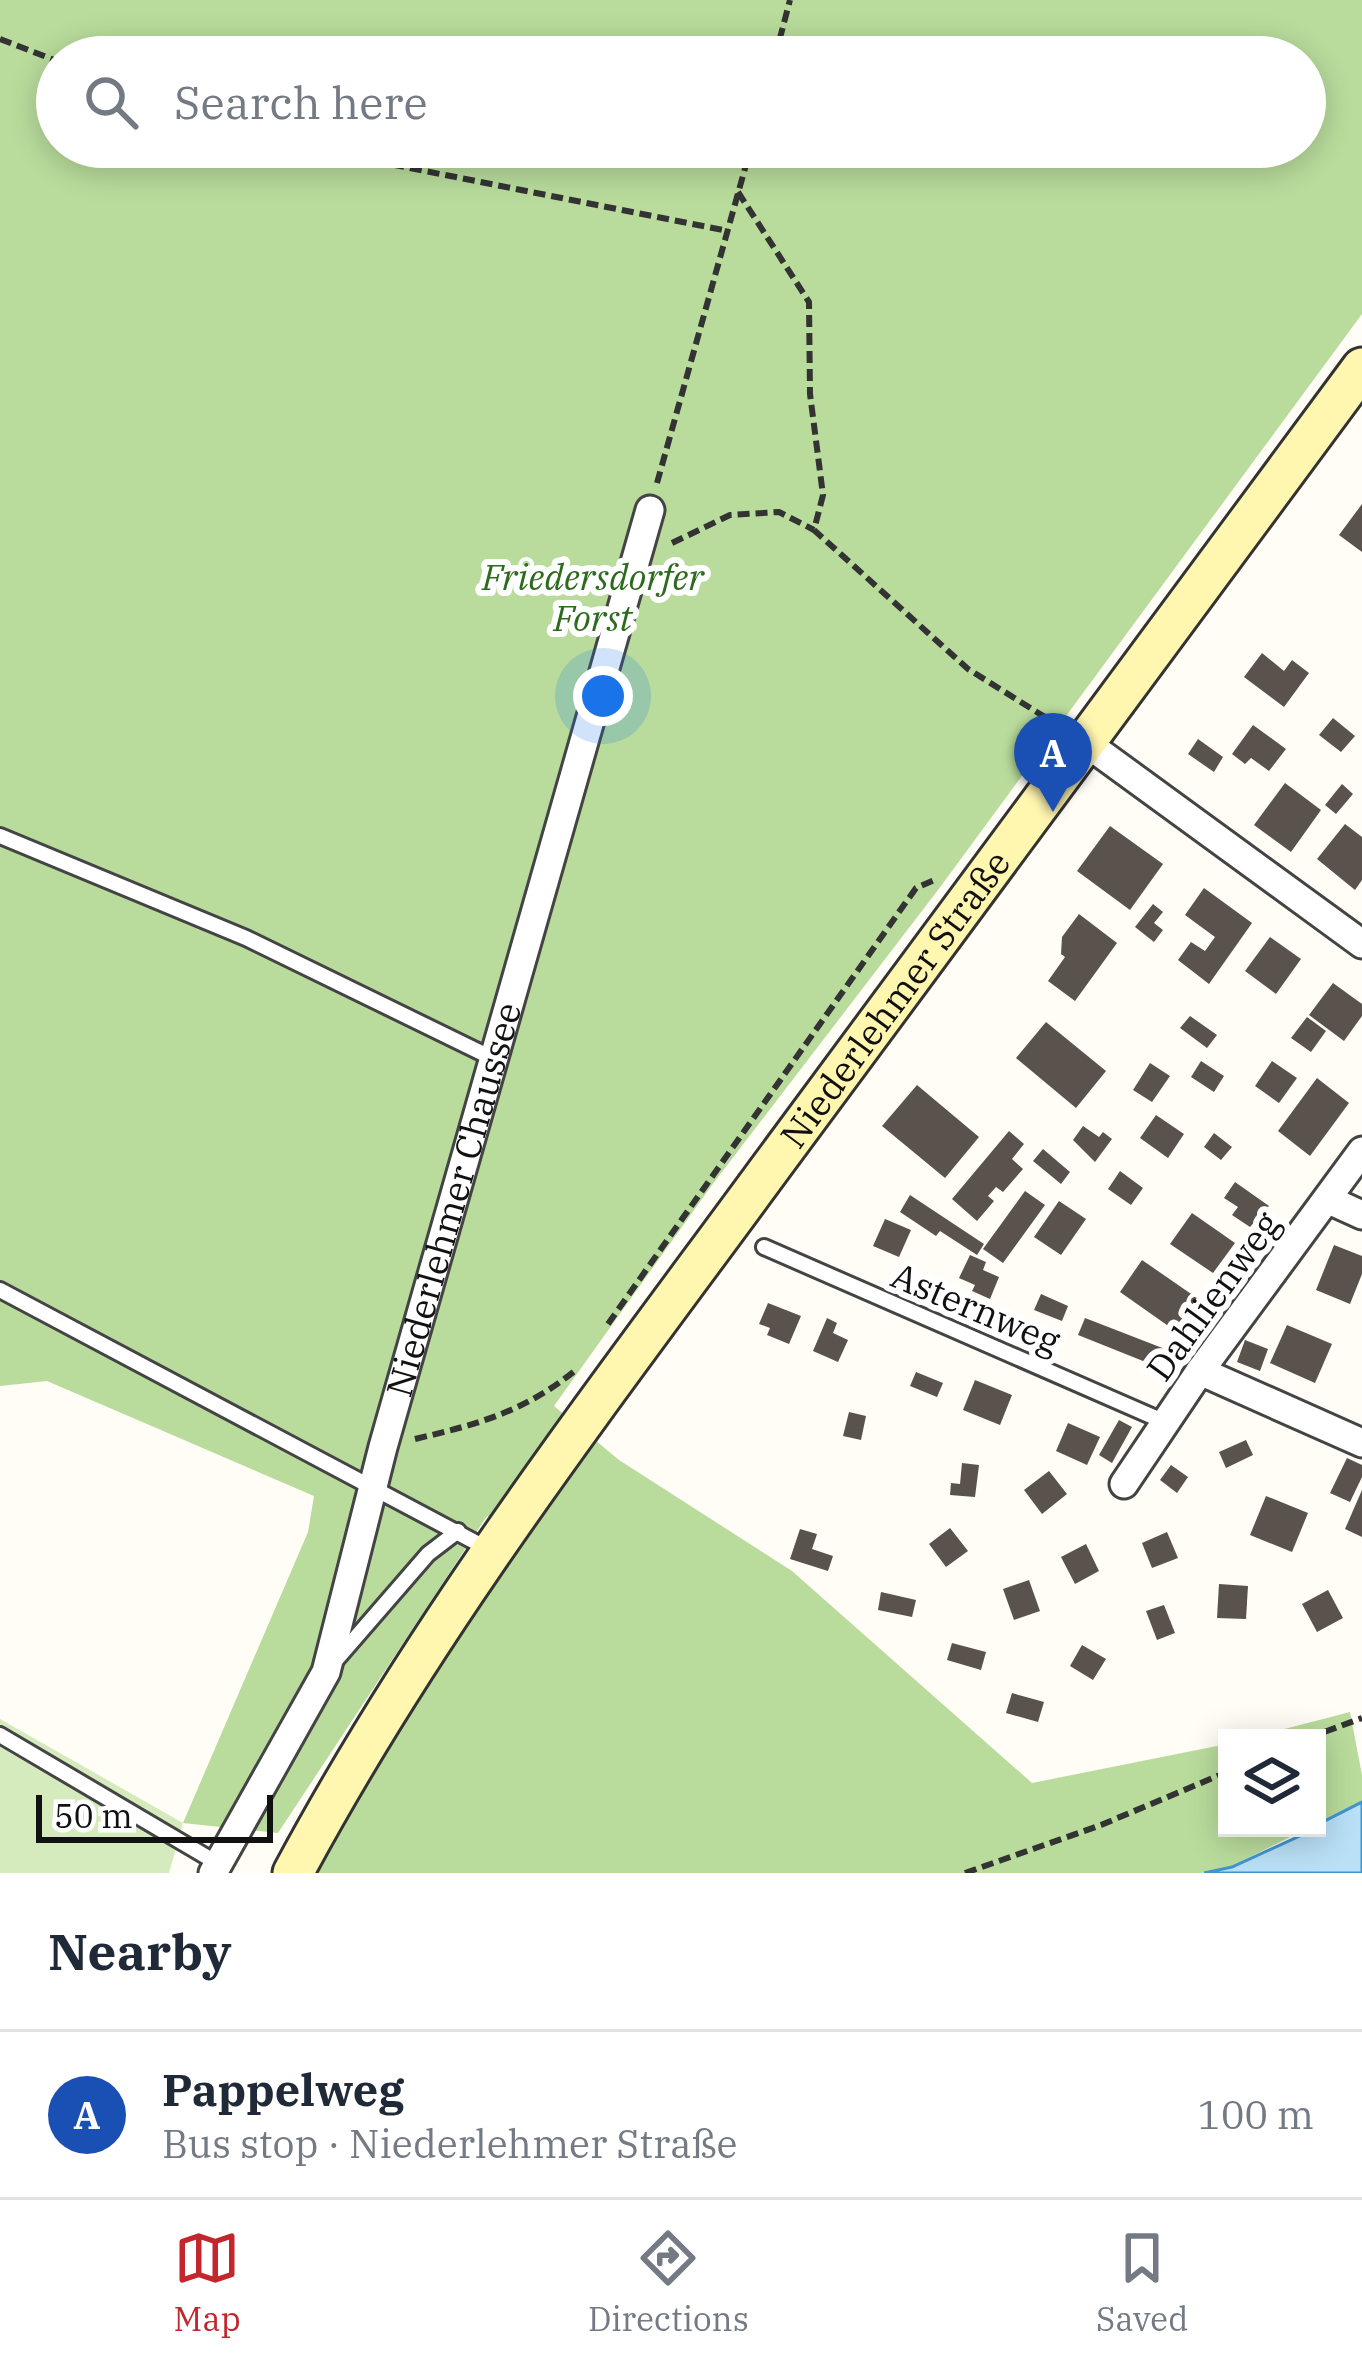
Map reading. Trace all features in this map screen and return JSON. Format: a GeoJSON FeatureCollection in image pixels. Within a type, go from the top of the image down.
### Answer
{"type":"FeatureCollection","features":[{"type":"Feature","properties":{"kind":"main road","name":"Niederlehmer Straße"},"geometry":{"type":"LineString","coordinates":[[474,1540],[771,1168],[1362,368]]}},
{"type":"Feature","properties":{"kind":"main road"},"geometry":{"type":"LineString","coordinates":[[293,1873],[474,1540]]}},
{"type":"Feature","properties":{"kind":"street","name":"Niederlehmer Chaussee"},"geometry":{"type":"LineString","coordinates":[[215,1868],[326,1672],[382,1447],[650,510]]}},
{"type":"Feature","properties":{"kind":"street"},"geometry":{"type":"LineString","coordinates":[[1085,742],[1362,944]]}},
{"type":"Feature","properties":{"kind":"street","name":"Dahlienweg"},"geometry":{"type":"LineString","coordinates":[[1124,1484],[1200,1371],[1362,1151]]}},
{"type":"Feature","properties":{"kind":"street"},"geometry":{"type":"LineString","coordinates":[[1329,1200],[1362,1215]]}},
{"type":"Feature","properties":{"kind":"street"},"geometry":{"type":"LineString","coordinates":[[1200,1371],[1362,1443]]}},
{"type":"Feature","properties":{"kind":"lane"},"geometry":{"type":"LineString","coordinates":[[0,836],[246,938],[493,1058]]}},
{"type":"Feature","properties":{"kind":"lane","name":"Asternweg"},"geometry":{"type":"LineString","coordinates":[[764,1247],[1165,1421]]}},
{"type":"Feature","properties":{"kind":"lane"},"geometry":{"type":"LineString","coordinates":[[0,1290],[474,1540]]}},
{"type":"Feature","properties":{"kind":"lane"},"geometry":{"type":"LineString","coordinates":[[326,1672],[428,1554],[474,1540]]}},
{"type":"Feature","properties":{"kind":"lane"},"geometry":{"type":"LineString","coordinates":[[0,1735],[215,1868]]}},
{"type":"Feature","properties":{"kind":"path"},"geometry":{"type":"LineString","coordinates":[[781,36],[790,0]]}},
{"type":"Feature","properties":{"kind":"path"},"geometry":{"type":"LineString","coordinates":[[0,39],[36,53]]}},
{"type":"Feature","properties":{"kind":"path"},"geometry":{"type":"LineString","coordinates":[[410,168],[728,231]]}},
{"type":"Feature","properties":{"kind":"path"},"geometry":{"type":"LineString","coordinates":[[650,510],[745,168]]}},
{"type":"Feature","properties":{"kind":"path"},"geometry":{"type":"LineString","coordinates":[[739,192],[809,302],[810,394],[823,494],[814,530]]}},
{"type":"Feature","properties":{"kind":"path"},"geometry":{"type":"LineString","coordinates":[[636,561],[730,515],[779,512],[814,530],[968,669],[1085,742]]}},
{"type":"Feature","properties":{"kind":"path"},"geometry":{"type":"LineString","coordinates":[[606,1327],[916,888],[954,873]]}},
{"type":"Feature","properties":{"kind":"path"},"geometry":{"type":"LineString","coordinates":[[382,1447],[502,1416],[542,1397],[582,1364]]}},
{"type":"Feature","properties":{"kind":"path"},"geometry":{"type":"LineString","coordinates":[[1326,1731],[1362,1718]]}},
{"type":"Feature","properties":{"kind":"path"},"geometry":{"type":"LineString","coordinates":[[965,1873],[1101,1826],[1218,1776]]}},
{"type":"Feature","properties":{"kind":"green space","name":"Friedersdorfer Forst"},"geometry":{"type":"Polygon","coordinates":[[[0,0],[1362,0],[1362,314],[938,890],[712,1185],[554,1406],[619,1460],[792,1571],[1032,1783],[1218,1746],[1218,1837],[1290,1837],[1232,1866],[1201,1873],[318,1873],[364,1789],[520,1538],[487,1516],[278,1833],[183,1823],[308,1532],[314,1496],[47,1381],[0,1386],[0,0]]]}},
{"type":"Feature","properties":{"kind":"green space"},"geometry":{"type":"Polygon","coordinates":[[[1350,1712],[1362,1801],[1326,1819],[1326,1729],[1285,1729],[1350,1712]]]}},
{"type":"Feature","properties":{"kind":"green space"},"geometry":{"type":"Polygon","coordinates":[[[0,1719],[183,1823],[169,1873],[0,1873],[0,1719]]]}},
{"type":"Feature","properties":{"kind":"water"},"geometry":{"type":"Polygon","coordinates":[[[1362,1802],[1362,1873],[1204,1873],[1232,1867],[1297,1837],[1326,1837],[1326,1820],[1362,1802]]]}},
{"type":"Feature","properties":{"kind":"building"},"geometry":{"type":"Polygon","coordinates":[[[1362,504],[1362,552],[1339,535],[1362,504]]]}},
{"type":"Feature","properties":{"kind":"building"},"geometry":{"type":"Polygon","coordinates":[[[1262,653],[1284,671],[1292,660],[1309,673],[1284,707],[1244,677],[1262,653]]]}},
{"type":"Feature","properties":{"kind":"building"},"geometry":{"type":"Polygon","coordinates":[[[1333,718],[1355,736],[1341,752],[1319,735],[1333,718]]]}},
{"type":"Feature","properties":{"kind":"building"},"geometry":{"type":"Polygon","coordinates":[[[1253,725],[1286,749],[1269,771],[1251,758],[1245,764],[1232,754],[1253,725]]]}},
{"type":"Feature","properties":{"kind":"building"},"geometry":{"type":"Polygon","coordinates":[[[1198,739],[1223,757],[1214,772],[1188,754],[1198,739]]]}},
{"type":"Feature","properties":{"kind":"building"},"geometry":{"type":"Polygon","coordinates":[[[1285,783],[1321,810],[1291,852],[1254,825],[1285,783]]]}},
{"type":"Feature","properties":{"kind":"building"},"geometry":{"type":"Polygon","coordinates":[[[1342,784],[1353,794],[1336,814],[1325,805],[1342,784]]]}},
{"type":"Feature","properties":{"kind":"building"},"geometry":{"type":"Polygon","coordinates":[[[1345,824],[1362,837],[1362,880],[1355,890],[1317,859],[1345,824]]]}},
{"type":"Feature","properties":{"kind":"building"},"geometry":{"type":"Polygon","coordinates":[[[1110,826],[1163,864],[1130,910],[1077,871],[1110,826]]]}},
{"type":"Feature","properties":{"kind":"building"},"geometry":{"type":"Polygon","coordinates":[[[1204,888],[1252,923],[1209,984],[1178,960],[1191,942],[1205,951],[1215,937],[1185,915],[1204,888]]]}},
{"type":"Feature","properties":{"kind":"building"},"geometry":{"type":"Polygon","coordinates":[[[1153,904],[1163,912],[1154,923],[1163,930],[1154,942],[1135,927],[1153,904]]]}},
{"type":"Feature","properties":{"kind":"building"},"geometry":{"type":"Polygon","coordinates":[[[1079,914],[1117,943],[1075,1001],[1048,981],[1065,957],[1062,937],[1079,914]]]}},
{"type":"Feature","properties":{"kind":"building"},"geometry":{"type":"Polygon","coordinates":[[[1270,937],[1301,959],[1276,994],[1245,971],[1270,937]]]}},
{"type":"Feature","properties":{"kind":"building"},"geometry":{"type":"Polygon","coordinates":[[[1333,983],[1362,1004],[1362,1016],[1344,1041],[1309,1015],[1333,983]]]}},
{"type":"Feature","properties":{"kind":"building"},"geometry":{"type":"Polygon","coordinates":[[[1190,1016],[1217,1035],[1207,1048],[1180,1028],[1190,1016]]]}},
{"type":"Feature","properties":{"kind":"building"},"geometry":{"type":"Polygon","coordinates":[[[1307,1017],[1326,1031],[1311,1052],[1291,1038],[1307,1017]]]}},
{"type":"Feature","properties":{"kind":"building"},"geometry":{"type":"Polygon","coordinates":[[[1046,1022],[1106,1071],[1076,1108],[1016,1058],[1046,1022]]]}},
{"type":"Feature","properties":{"kind":"building"},"geometry":{"type":"Polygon","coordinates":[[[1201,1061],[1224,1076],[1214,1092],[1191,1077],[1201,1061]]]}},
{"type":"Feature","properties":{"kind":"building"},"geometry":{"type":"Polygon","coordinates":[[[1272,1061],[1297,1078],[1279,1103],[1255,1086],[1272,1061]]]}},
{"type":"Feature","properties":{"kind":"building"},"geometry":{"type":"Polygon","coordinates":[[[1150,1063],[1170,1076],[1152,1102],[1133,1090],[1150,1063]]]}},
{"type":"Feature","properties":{"kind":"building"},"geometry":{"type":"Polygon","coordinates":[[[1317,1078],[1349,1103],[1310,1156],[1278,1131],[1317,1078]]]}},
{"type":"Feature","properties":{"kind":"building"},"geometry":{"type":"Polygon","coordinates":[[[917,1085],[979,1137],[945,1178],[882,1126],[917,1085]]]}},
{"type":"Feature","properties":{"kind":"building"},"geometry":{"type":"Polygon","coordinates":[[[1156,1115],[1184,1134],[1168,1158],[1140,1138],[1156,1115]]]}},
{"type":"Feature","properties":{"kind":"building"},"geometry":{"type":"Polygon","coordinates":[[[1083,1126],[1112,1139],[1095,1162],[1073,1140],[1083,1126]]]}},
{"type":"Feature","properties":{"kind":"building"},"geometry":{"type":"Polygon","coordinates":[[[1009,1131],[1024,1144],[1012,1159],[1023,1169],[1003,1192],[996,1187],[988,1196],[994,1201],[977,1221],[952,1199],[1009,1131]]]}},
{"type":"Feature","properties":{"kind":"building"},"geometry":{"type":"Polygon","coordinates":[[[1214,1133],[1232,1147],[1221,1160],[1204,1147],[1214,1133]]]}},
{"type":"Feature","properties":{"kind":"building"},"geometry":{"type":"Polygon","coordinates":[[[1043,1149],[1070,1172],[1061,1184],[1033,1161],[1043,1149]]]}},
{"type":"Feature","properties":{"kind":"building"},"geometry":{"type":"Polygon","coordinates":[[[1120,1171],[1143,1188],[1131,1205],[1108,1189],[1120,1171]]]}},
{"type":"Feature","properties":{"kind":"building"},"geometry":{"type":"Polygon","coordinates":[[[1235,1182],[1269,1206],[1250,1227],[1232,1215],[1238,1207],[1224,1198],[1235,1182]]]}},
{"type":"Feature","properties":{"kind":"building"},"geometry":{"type":"Polygon","coordinates":[[[1025,1191],[1045,1205],[1003,1263],[983,1249],[1025,1191]]]}},
{"type":"Feature","properties":{"kind":"building"},"geometry":{"type":"Polygon","coordinates":[[[910,1195],[984,1244],[977,1255],[900,1212],[910,1195]]]}},
{"type":"Feature","properties":{"kind":"building"},"geometry":{"type":"Polygon","coordinates":[[[1059,1201],[1086,1219],[1061,1255],[1034,1237],[1059,1201]]]}},
{"type":"Feature","properties":{"kind":"building"},"geometry":{"type":"Polygon","coordinates":[[[1192,1213],[1235,1243],[1213,1273],[1170,1244],[1192,1213]]]}},
{"type":"Feature","properties":{"kind":"building"},"geometry":{"type":"Polygon","coordinates":[[[885,1219],[911,1230],[899,1257],[873,1246],[885,1219]]]}},
{"type":"Feature","properties":{"kind":"building"},"geometry":{"type":"Polygon","coordinates":[[[1334,1245],[1362,1256],[1362,1274],[1350,1304],[1316,1290],[1334,1245]]]}},
{"type":"Feature","properties":{"kind":"building"},"geometry":{"type":"Polygon","coordinates":[[[970,1255],[986,1262],[983,1270],[999,1277],[990,1299],[959,1278],[970,1255]]]}},
{"type":"Feature","properties":{"kind":"building"},"geometry":{"type":"Polygon","coordinates":[[[1142,1260],[1197,1298],[1174,1330],[1120,1292],[1142,1260]]]}},
{"type":"Feature","properties":{"kind":"building"},"geometry":{"type":"Polygon","coordinates":[[[1041,1294],[1068,1306],[1062,1321],[1034,1310],[1041,1294]]]}},
{"type":"Feature","properties":{"kind":"building"},"geometry":{"type":"Polygon","coordinates":[[[768,1303],[801,1316],[789,1344],[767,1335],[770,1328],[759,1324],[768,1303]]]}},
{"type":"Feature","properties":{"kind":"building"},"geometry":{"type":"Polygon","coordinates":[[[827,1318],[837,1323],[833,1333],[848,1340],[838,1362],[813,1351],[827,1318]]]}},
{"type":"Feature","properties":{"kind":"building"},"geometry":{"type":"Polygon","coordinates":[[[1085,1318],[1165,1349],[1158,1367],[1078,1335],[1085,1318]]]}},
{"type":"Feature","properties":{"kind":"building"},"geometry":{"type":"Polygon","coordinates":[[[1287,1325],[1332,1344],[1315,1383],[1270,1363],[1287,1325]]]}},
{"type":"Feature","properties":{"kind":"building"},"geometry":{"type":"Polygon","coordinates":[[[1245,1340],[1268,1349],[1260,1371],[1237,1362],[1245,1340]]]}},
{"type":"Feature","properties":{"kind":"building"},"geometry":{"type":"Polygon","coordinates":[[[916,1372],[943,1383],[937,1397],[910,1386],[916,1372]]]}},
{"type":"Feature","properties":{"kind":"building"},"geometry":{"type":"Polygon","coordinates":[[[975,1380],[1012,1395],[1000,1425],[963,1410],[975,1380]]]}},
{"type":"Feature","properties":{"kind":"building"},"geometry":{"type":"Polygon","coordinates":[[[849,1412],[866,1416],[861,1440],[843,1436],[849,1412]]]}},
{"type":"Feature","properties":{"kind":"building"},"geometry":{"type":"Polygon","coordinates":[[[1119,1420],[1132,1427],[1112,1463],[1099,1455],[1119,1420]]]}},
{"type":"Feature","properties":{"kind":"building"},"geometry":{"type":"Polygon","coordinates":[[[1068,1423],[1100,1437],[1087,1465],[1056,1451],[1068,1423]]]}},
{"type":"Feature","properties":{"kind":"building"},"geometry":{"type":"Polygon","coordinates":[[[1246,1440],[1253,1455],[1226,1468],[1219,1452],[1246,1440]]]}},
{"type":"Feature","properties":{"kind":"building"},"geometry":{"type":"Polygon","coordinates":[[[1347,1458],[1362,1465],[1362,1477],[1350,1502],[1330,1493],[1347,1458]]]}},
{"type":"Feature","properties":{"kind":"building"},"geometry":{"type":"Polygon","coordinates":[[[962,1463],[979,1465],[975,1497],[950,1495],[951,1483],[960,1484],[962,1463]]]}},
{"type":"Feature","properties":{"kind":"building"},"geometry":{"type":"Polygon","coordinates":[[[1171,1465],[1188,1477],[1177,1493],[1160,1480],[1171,1465]]]}},
{"type":"Feature","properties":{"kind":"building"},"geometry":{"type":"Polygon","coordinates":[[[1049,1471],[1067,1494],[1042,1514],[1024,1490],[1049,1471]]]}},
{"type":"Feature","properties":{"kind":"building"},"geometry":{"type":"Polygon","coordinates":[[[1362,1490],[1362,1537],[1345,1529],[1362,1490]]]}},
{"type":"Feature","properties":{"kind":"building"},"geometry":{"type":"Polygon","coordinates":[[[1266,1496],[1308,1513],[1292,1552],[1250,1535],[1266,1496]]]}},
{"type":"Feature","properties":{"kind":"building"},"geometry":{"type":"Polygon","coordinates":[[[950,1528],[968,1551],[946,1567],[929,1544],[950,1528]]]}},
{"type":"Feature","properties":{"kind":"building"},"geometry":{"type":"Polygon","coordinates":[[[800,1529],[817,1534],[812,1549],[833,1556],[828,1571],[790,1559],[800,1529]]]}},
{"type":"Feature","properties":{"kind":"building"},"geometry":{"type":"Polygon","coordinates":[[[1167,1532],[1178,1558],[1152,1568],[1142,1543],[1167,1532]]]}},
{"type":"Feature","properties":{"kind":"building"},"geometry":{"type":"Polygon","coordinates":[[[1086,1544],[1099,1571],[1075,1584],[1061,1557],[1086,1544]]]}},
{"type":"Feature","properties":{"kind":"building"},"geometry":{"type":"Polygon","coordinates":[[[1029,1580],[1040,1611],[1014,1620],[1003,1589],[1029,1580]]]}},
{"type":"Feature","properties":{"kind":"building"},"geometry":{"type":"Polygon","coordinates":[[[1219,1584],[1248,1586],[1246,1619],[1217,1618],[1219,1584]]]}},
{"type":"Feature","properties":{"kind":"building"},"geometry":{"type":"Polygon","coordinates":[[[1328,1590],[1343,1618],[1317,1632],[1302,1604],[1328,1590]]]}},
{"type":"Feature","properties":{"kind":"building"},"geometry":{"type":"Polygon","coordinates":[[[881,1592],[916,1600],[912,1617],[878,1610],[881,1592]]]}},
{"type":"Feature","properties":{"kind":"building"},"geometry":{"type":"Polygon","coordinates":[[[1164,1605],[1175,1633],[1157,1640],[1146,1611],[1164,1605]]]}},
{"type":"Feature","properties":{"kind":"building"},"geometry":{"type":"Polygon","coordinates":[[[952,1643],[986,1652],[981,1670],[947,1660],[952,1643]]]}},
{"type":"Feature","properties":{"kind":"building"},"geometry":{"type":"Polygon","coordinates":[[[1082,1645],[1106,1659],[1093,1680],[1070,1666],[1082,1645]]]}},
{"type":"Feature","properties":{"kind":"building"},"geometry":{"type":"Polygon","coordinates":[[[1012,1693],[1044,1702],[1038,1722],[1006,1713],[1012,1693]]]}},
{"type":"Feature","properties":{"kind":"place","name":"Pappelweg"},"geometry":{"type":"Point","coordinates":[1053,812]}}]}
